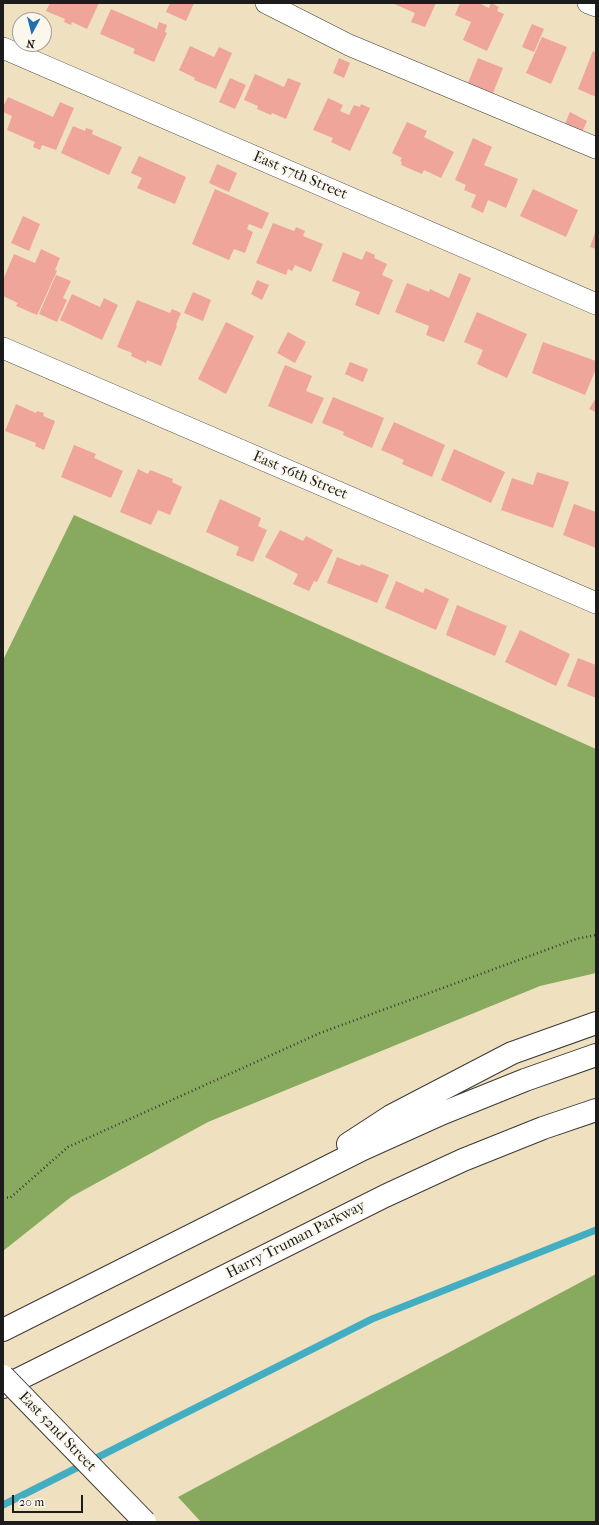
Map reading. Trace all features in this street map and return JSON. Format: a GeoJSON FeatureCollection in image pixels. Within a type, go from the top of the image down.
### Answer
{"type":"FeatureCollection","features":[{"type":"Feature","properties":{"kind":"main road"},"geometry":{"type":"LineString","coordinates":[[276,1193],[391,1116],[512,1053],[596,1023]]}},
{"type":"Feature","properties":{"kind":"main road"},"geometry":{"type":"LineString","coordinates":[[3,1330],[363,1150],[443,1113],[525,1080],[596,1056]]}},
{"type":"Feature","properties":{"kind":"main road","name":"Harry Truman Parkway"},"geometry":{"type":"LineString","coordinates":[[3,1387],[385,1196],[463,1160],[543,1128],[596,1110]]}},
{"type":"Feature","properties":{"kind":"main road","name":"East 52nd Street"},"geometry":{"type":"LineString","coordinates":[[3,1376],[144,1522]]}},
{"type":"Feature","properties":{"kind":"street"},"geometry":{"type":"LineString","coordinates":[[266,3],[350,45],[596,148]]}},
{"type":"Feature","properties":{"kind":"street"},"geometry":{"type":"LineString","coordinates":[[588,3],[596,6]]}},
{"type":"Feature","properties":{"kind":"street","name":"East 57th Street"},"geometry":{"type":"LineString","coordinates":[[3,48],[596,304]]}},
{"type":"Feature","properties":{"kind":"street","name":"East 56th Street"},"geometry":{"type":"LineString","coordinates":[[3,348],[596,603]]}},
{"type":"Feature","properties":{"kind":"path"},"geometry":{"type":"LineString","coordinates":[[3,1197],[10,1198],[68,1147],[320,1033],[576,939],[596,935]]}},
{"type":"Feature","properties":{"kind":"green space"},"geometry":{"type":"Polygon","coordinates":[[[74,515],[596,749],[596,973],[540,986],[208,1122],[71,1197],[3,1251],[3,660],[74,515]]]}},
{"type":"Feature","properties":{"kind":"green space"},"geometry":{"type":"Polygon","coordinates":[[[596,1274],[596,1522],[201,1522],[178,1497],[596,1274]]]}},
{"type":"Feature","properties":{"kind":"building"},"geometry":{"type":"Polygon","coordinates":[[[50,3],[99,3],[87,29],[72,22],[71,25],[64,22],[65,19],[52,14],[52,12],[46,11],[50,3]]]}},
{"type":"Feature","properties":{"kind":"building"},"geometry":{"type":"Polygon","coordinates":[[[170,3],[194,3],[186,21],[166,12],[170,3]]]}},
{"type":"Feature","properties":{"kind":"building"},"geometry":{"type":"Polygon","coordinates":[[[392,3],[436,3],[425,27],[411,22],[415,13],[392,3]]]}},
{"type":"Feature","properties":{"kind":"building"},"geometry":{"type":"Polygon","coordinates":[[[460,3],[479,3],[489,8],[491,3],[499,7],[497,11],[504,14],[487,51],[463,40],[471,22],[455,15],[460,3]]]}},
{"type":"Feature","properties":{"kind":"building"},"geometry":{"type":"Polygon","coordinates":[[[111,9],[157,29],[159,22],[167,25],[165,32],[167,33],[154,62],[133,53],[135,49],[100,34],[111,9]]]}},
{"type":"Feature","properties":{"kind":"building"},"geometry":{"type":"Polygon","coordinates":[[[532,24],[544,29],[534,52],[522,47],[532,24]]]}},
{"type":"Feature","properties":{"kind":"building"},"geometry":{"type":"Polygon","coordinates":[[[542,37],[567,47],[551,84],[526,73],[542,37]]]}},
{"type":"Feature","properties":{"kind":"building"},"geometry":{"type":"Polygon","coordinates":[[[190,46],[214,57],[219,47],[232,53],[216,89],[194,80],[195,78],[179,70],[190,46]]]}},
{"type":"Feature","properties":{"kind":"building"},"geometry":{"type":"Polygon","coordinates":[[[593,51],[596,53],[596,97],[578,89],[593,51]]]}},
{"type":"Feature","properties":{"kind":"building"},"geometry":{"type":"Polygon","coordinates":[[[339,58],[350,63],[344,78],[333,73],[339,58]]]}},
{"type":"Feature","properties":{"kind":"building"},"geometry":{"type":"Polygon","coordinates":[[[478,58],[503,68],[491,98],[466,88],[478,58]]]}},
{"type":"Feature","properties":{"kind":"building"},"geometry":{"type":"Polygon","coordinates":[[[255,74],[284,87],[288,78],[301,83],[286,119],[257,109],[258,106],[244,100],[255,74]]]}},
{"type":"Feature","properties":{"kind":"building"},"geometry":{"type":"Polygon","coordinates":[[[230,78],[246,85],[235,109],[219,102],[230,78]]]}},
{"type":"Feature","properties":{"kind":"building"},"geometry":{"type":"Polygon","coordinates":[[[8,97],[53,117],[60,102],[74,108],[56,150],[42,145],[40,150],[33,147],[35,142],[7,130],[12,116],[3,112],[3,107],[8,97]]]}},
{"type":"Feature","properties":{"kind":"building"},"geometry":{"type":"Polygon","coordinates":[[[328,98],[343,105],[340,111],[349,115],[354,105],[360,107],[361,104],[370,108],[350,151],[331,142],[333,138],[313,130],[328,98]]]}},
{"type":"Feature","properties":{"kind":"building"},"geometry":{"type":"Polygon","coordinates":[[[570,112],[587,121],[582,132],[565,124],[570,112]]]}},
{"type":"Feature","properties":{"kind":"building"},"geometry":{"type":"Polygon","coordinates":[[[407,122],[427,131],[424,137],[454,152],[441,178],[424,170],[422,174],[401,165],[402,162],[400,161],[402,158],[392,153],[407,122]]]}},
{"type":"Feature","properties":{"kind":"building"},"geometry":{"type":"Polygon","coordinates":[[[73,126],[85,131],[86,128],[93,130],[92,134],[122,147],[109,175],[61,153],[73,126]]]}},
{"type":"Feature","properties":{"kind":"building"},"geometry":{"type":"Polygon","coordinates":[[[473,138],[492,147],[484,165],[518,179],[506,208],[488,200],[483,213],[471,207],[476,195],[464,190],[466,185],[455,180],[473,138]]]}},
{"type":"Feature","properties":{"kind":"building"},"geometry":{"type":"Polygon","coordinates":[[[139,156],[186,177],[175,204],[137,188],[142,178],[131,173],[139,156]]]}},
{"type":"Feature","properties":{"kind":"building"},"geometry":{"type":"Polygon","coordinates":[[[217,164],[237,173],[229,192],[209,183],[217,164]]]}},
{"type":"Feature","properties":{"kind":"building"},"geometry":{"type":"Polygon","coordinates":[[[215,189],[269,213],[262,229],[249,224],[247,229],[253,232],[245,253],[234,249],[229,260],[192,244],[215,189]]]}},
{"type":"Feature","properties":{"kind":"building"},"geometry":{"type":"Polygon","coordinates":[[[533,189],[578,210],[566,237],[520,216],[533,189]]]}},
{"type":"Feature","properties":{"kind":"building"},"geometry":{"type":"Polygon","coordinates":[[[23,216],[40,224],[29,251],[11,243],[23,216]]]}},
{"type":"Feature","properties":{"kind":"building"},"geometry":{"type":"Polygon","coordinates":[[[273,223],[294,231],[296,227],[305,231],[303,236],[323,244],[311,272],[295,265],[292,271],[288,269],[286,275],[256,263],[273,223]]]}},
{"type":"Feature","properties":{"kind":"building"},"geometry":{"type":"Polygon","coordinates":[[[596,230],[596,249],[590,247],[596,230]]]}},
{"type":"Feature","properties":{"kind":"building"},"geometry":{"type":"Polygon","coordinates":[[[41,249],[60,258],[55,270],[57,271],[37,315],[16,306],[18,303],[3,296],[3,280],[14,254],[35,263],[41,249]]]}},
{"type":"Feature","properties":{"kind":"building"},"geometry":{"type":"Polygon","coordinates":[[[366,251],[375,255],[374,258],[387,264],[382,275],[393,280],[379,315],[355,305],[360,292],[332,281],[343,252],[362,260],[366,251]]]}},
{"type":"Feature","properties":{"kind":"building"},"geometry":{"type":"Polygon","coordinates":[[[459,273],[471,278],[444,342],[426,335],[429,326],[395,312],[407,283],[429,292],[430,289],[449,298],[459,273]]]}},
{"type":"Feature","properties":{"kind":"building"},"geometry":{"type":"Polygon","coordinates":[[[56,275],[71,281],[63,298],[67,300],[57,322],[39,314],[56,275]]]}},
{"type":"Feature","properties":{"kind":"building"},"geometry":{"type":"Polygon","coordinates":[[[257,280],[269,285],[262,300],[251,294],[257,280]]]}},
{"type":"Feature","properties":{"kind":"building"},"geometry":{"type":"Polygon","coordinates":[[[193,292],[211,300],[203,321],[184,313],[193,292]]]}},
{"type":"Feature","properties":{"kind":"building"},"geometry":{"type":"Polygon","coordinates":[[[72,294],[100,307],[104,298],[118,305],[102,340],[60,320],[72,294]]]}},
{"type":"Feature","properties":{"kind":"building"},"geometry":{"type":"Polygon","coordinates":[[[137,300],[170,313],[172,309],[181,313],[161,366],[147,360],[146,363],[131,356],[132,353],[117,347],[137,300]]]}},
{"type":"Feature","properties":{"kind":"building"},"geometry":{"type":"Polygon","coordinates":[[[477,312],[527,334],[507,378],[477,364],[483,350],[464,342],[477,312]]]}},
{"type":"Feature","properties":{"kind":"building"},"geometry":{"type":"Polygon","coordinates":[[[226,322],[254,336],[226,394],[198,379],[226,322]]]}},
{"type":"Feature","properties":{"kind":"building"},"geometry":{"type":"Polygon","coordinates":[[[288,332],[306,342],[295,363],[277,353],[288,332]]]}},
{"type":"Feature","properties":{"kind":"building"},"geometry":{"type":"Polygon","coordinates":[[[543,342],[596,361],[596,369],[585,395],[532,373],[543,342]]]}},
{"type":"Feature","properties":{"kind":"building"},"geometry":{"type":"Polygon","coordinates":[[[350,362],[368,369],[363,382],[345,374],[350,362]]]}},
{"type":"Feature","properties":{"kind":"building"},"geometry":{"type":"Polygon","coordinates":[[[285,365],[312,376],[306,391],[324,398],[312,424],[268,406],[285,365]]]}},
{"type":"Feature","properties":{"kind":"building"},"geometry":{"type":"Polygon","coordinates":[[[333,397],[384,418],[372,448],[343,435],[344,432],[322,423],[333,397]]]}},
{"type":"Feature","properties":{"kind":"building"},"geometry":{"type":"Polygon","coordinates":[[[596,398],[596,412],[589,409],[596,398]]]}},
{"type":"Feature","properties":{"kind":"building"},"geometry":{"type":"Polygon","coordinates":[[[16,404],[36,413],[37,411],[44,413],[43,416],[55,421],[44,450],[35,446],[36,443],[5,431],[16,404]]]}},
{"type":"Feature","properties":{"kind":"building"},"geometry":{"type":"Polygon","coordinates":[[[394,422],[445,445],[432,477],[402,464],[404,460],[381,450],[394,422]]]}},
{"type":"Feature","properties":{"kind":"building"},"geometry":{"type":"Polygon","coordinates":[[[74,445],[96,454],[94,458],[123,471],[111,498],[61,477],[74,445]]]}},
{"type":"Feature","properties":{"kind":"building"},"geometry":{"type":"Polygon","coordinates":[[[454,449],[505,472],[491,503],[441,480],[454,449]]]}},
{"type":"Feature","properties":{"kind":"building"},"geometry":{"type":"Polygon","coordinates":[[[138,469],[148,474],[150,470],[173,479],[172,482],[182,487],[170,515],[158,510],[151,525],[120,512],[138,469]]]}},
{"type":"Feature","properties":{"kind":"building"},"geometry":{"type":"Polygon","coordinates":[[[537,472],[569,482],[553,528],[501,510],[512,478],[533,485],[537,472]]]}},
{"type":"Feature","properties":{"kind":"building"},"geometry":{"type":"Polygon","coordinates":[[[220,499],[261,518],[258,526],[267,530],[253,562],[236,555],[239,547],[206,532],[220,499]]]}},
{"type":"Feature","properties":{"kind":"building"},"geometry":{"type":"Polygon","coordinates":[[[574,504],[596,512],[596,548],[563,535],[574,504]]]}},
{"type":"Feature","properties":{"kind":"building"},"geometry":{"type":"Polygon","coordinates":[[[280,530],[303,541],[306,536],[333,550],[317,582],[314,581],[309,591],[293,584],[298,574],[265,557],[280,530]]]}},
{"type":"Feature","properties":{"kind":"building"},"geometry":{"type":"Polygon","coordinates":[[[337,557],[360,566],[361,564],[389,575],[377,603],[327,583],[337,557]]]}},
{"type":"Feature","properties":{"kind":"building"},"geometry":{"type":"Polygon","coordinates":[[[396,581],[423,593],[425,588],[449,599],[436,630],[385,608],[396,581]]]}},
{"type":"Feature","properties":{"kind":"building"},"geometry":{"type":"Polygon","coordinates":[[[457,605],[507,626],[495,656],[446,635],[457,605]]]}},
{"type":"Feature","properties":{"kind":"building"},"geometry":{"type":"Polygon","coordinates":[[[520,630],[570,654],[556,686],[505,662],[520,630]]]}},
{"type":"Feature","properties":{"kind":"building"},"geometry":{"type":"Polygon","coordinates":[[[578,658],[596,665],[596,698],[567,686],[578,658]]]}},
{"type":"Feature","properties":{"kind":"waterway"},"geometry":{"type":"LineString","coordinates":[[3,1505],[372,1319],[596,1230]]}}]}
